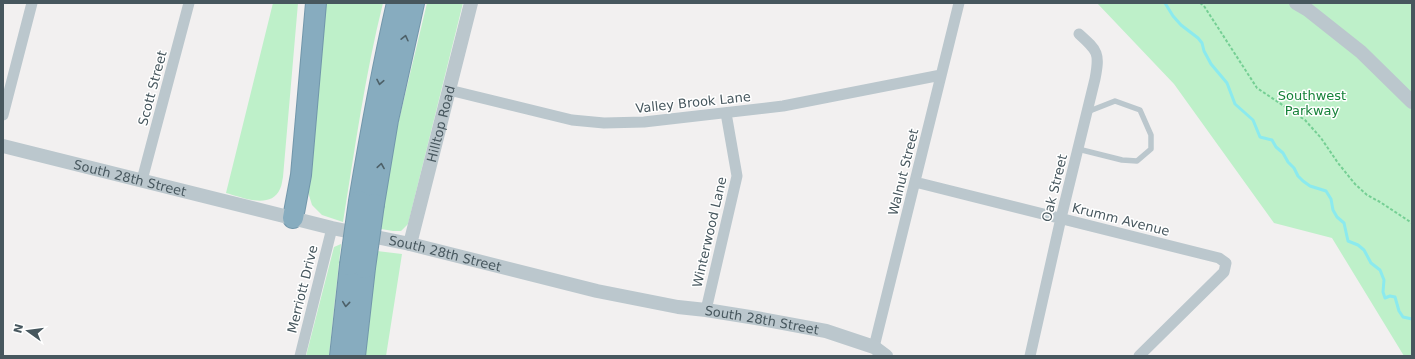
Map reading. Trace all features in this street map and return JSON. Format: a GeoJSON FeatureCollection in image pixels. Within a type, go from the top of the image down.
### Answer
{"type":"FeatureCollection","features":[{"type":"Feature","properties":{"kind":"highway"},"geometry":{"type":"LineString","coordinates":[[287,217],[306,3]]}},
{"type":"Feature","properties":{"kind":"highway"},"geometry":{"type":"LineString","coordinates":[[287,217],[301,175],[316,3]]}},
{"type":"Feature","properties":{"kind":"highway"},"geometry":{"type":"LineString","coordinates":[[340,356],[358,267],[367,203],[375,110],[397,3]]}},
{"type":"Feature","properties":{"kind":"highway"},"geometry":{"type":"LineString","coordinates":[[367,203],[388,120],[414,3]]}},
{"type":"Feature","properties":{"kind":"highway"},"geometry":{"type":"LineString","coordinates":[[355,356],[358,267]]}},
{"type":"Feature","properties":{"kind":"street"},"geometry":{"type":"LineString","coordinates":[[3,115],[32,3]]}},
{"type":"Feature","properties":{"kind":"street","name":"Scott Street"},"geometry":{"type":"LineString","coordinates":[[142,180],[189,3]]}},
{"type":"Feature","properties":{"kind":"street","name":"Hilltop Road"},"geometry":{"type":"LineString","coordinates":[[410,244],[471,3]]}},
{"type":"Feature","properties":{"kind":"street","name":"Walnut Street"},"geometry":{"type":"LineString","coordinates":[[874,347],[959,3]]}},
{"type":"Feature","properties":{"kind":"street"},"geometry":{"type":"LineString","coordinates":[[1296,3],[1308,10],[1361,52],[1412,102]]}},
{"type":"Feature","properties":{"kind":"street","name":"Oak Street"},"geometry":{"type":"LineString","coordinates":[[1030,356],[1098,63],[1097,53],[1079,34]]}},
{"type":"Feature","properties":{"kind":"street","name":"Valley Brook Lane"},"geometry":{"type":"LineString","coordinates":[[449,90],[572,120],[604,123],[644,122],[783,106],[941,75]]}},
{"type":"Feature","properties":{"kind":"street","name":"Winterwood Lane"},"geometry":{"type":"LineString","coordinates":[[706,310],[737,176],[726,113]]}},
{"type":"Feature","properties":{"kind":"street","name":"South 28th Street"},"geometry":{"type":"LineString","coordinates":[[3,146],[332,228],[410,244],[597,291],[678,307],[706,310],[826,331],[874,347],[886,356]]}},
{"type":"Feature","properties":{"kind":"street","name":"Krumm Avenue"},"geometry":{"type":"LineString","coordinates":[[915,182],[1219,258],[1226,263],[1224,272],[1139,356]]}},
{"type":"Feature","properties":{"kind":"street","name":"Merriott Drive"},"geometry":{"type":"LineString","coordinates":[[300,356],[332,228]]}},
{"type":"Feature","properties":{"kind":"lane"},"geometry":{"type":"LineString","coordinates":[[1078,149],[1122,160],[1137,161],[1151,149],[1151,135],[1140,110],[1115,101],[1087,112]]}},
{"type":"Feature","properties":{"kind":"path"},"geometry":{"type":"LineString","coordinates":[[1200,3],[1204,6],[1257,88],[1305,120],[1321,138],[1351,179],[1367,195],[1412,223]]}},
{"type":"Feature","properties":{"kind":"green space"},"geometry":{"type":"Polygon","coordinates":[[[273,3],[298,3],[283,177],[281,188],[276,195],[263,201],[247,199],[226,193],[273,3]]]}},
{"type":"Feature","properties":{"kind":"green space"},"geometry":{"type":"Polygon","coordinates":[[[326,3],[383,3],[366,84],[343,222],[322,215],[312,205],[308,192],[326,3]]]}},
{"type":"Feature","properties":{"kind":"green space"},"geometry":{"type":"Polygon","coordinates":[[[427,3],[463,3],[408,224],[401,231],[381,229],[393,145],[427,3]]]}},
{"type":"Feature","properties":{"kind":"green space","name":"Southwest Parkway"},"geometry":{"type":"Polygon","coordinates":[[[1097,3],[1412,3],[1412,356],[1404,356],[1332,238],[1274,223],[1174,84],[1097,3]]]}},
{"type":"Feature","properties":{"kind":"green space"},"geometry":{"type":"Polygon","coordinates":[[[341,244],[329,356],[306,356],[334,247],[341,244]]]}},
{"type":"Feature","properties":{"kind":"green space"},"geometry":{"type":"Polygon","coordinates":[[[377,251],[402,254],[386,356],[365,356],[371,291],[377,251]]]}},
{"type":"Feature","properties":{"kind":"waterway"},"geometry":{"type":"LineString","coordinates":[[1165,3],[1181,25],[1202,43],[1204,51],[1211,64],[1227,83],[1235,104],[1253,120],[1260,137],[1272,140],[1303,181],[1310,186],[1326,191],[1331,199],[1333,210],[1337,217],[1344,223],[1348,241],[1358,245],[1364,250],[1371,263],[1380,270],[1384,280],[1383,292],[1385,298],[1390,296],[1395,297],[1399,311],[1403,317],[1412,319]]}}]}
